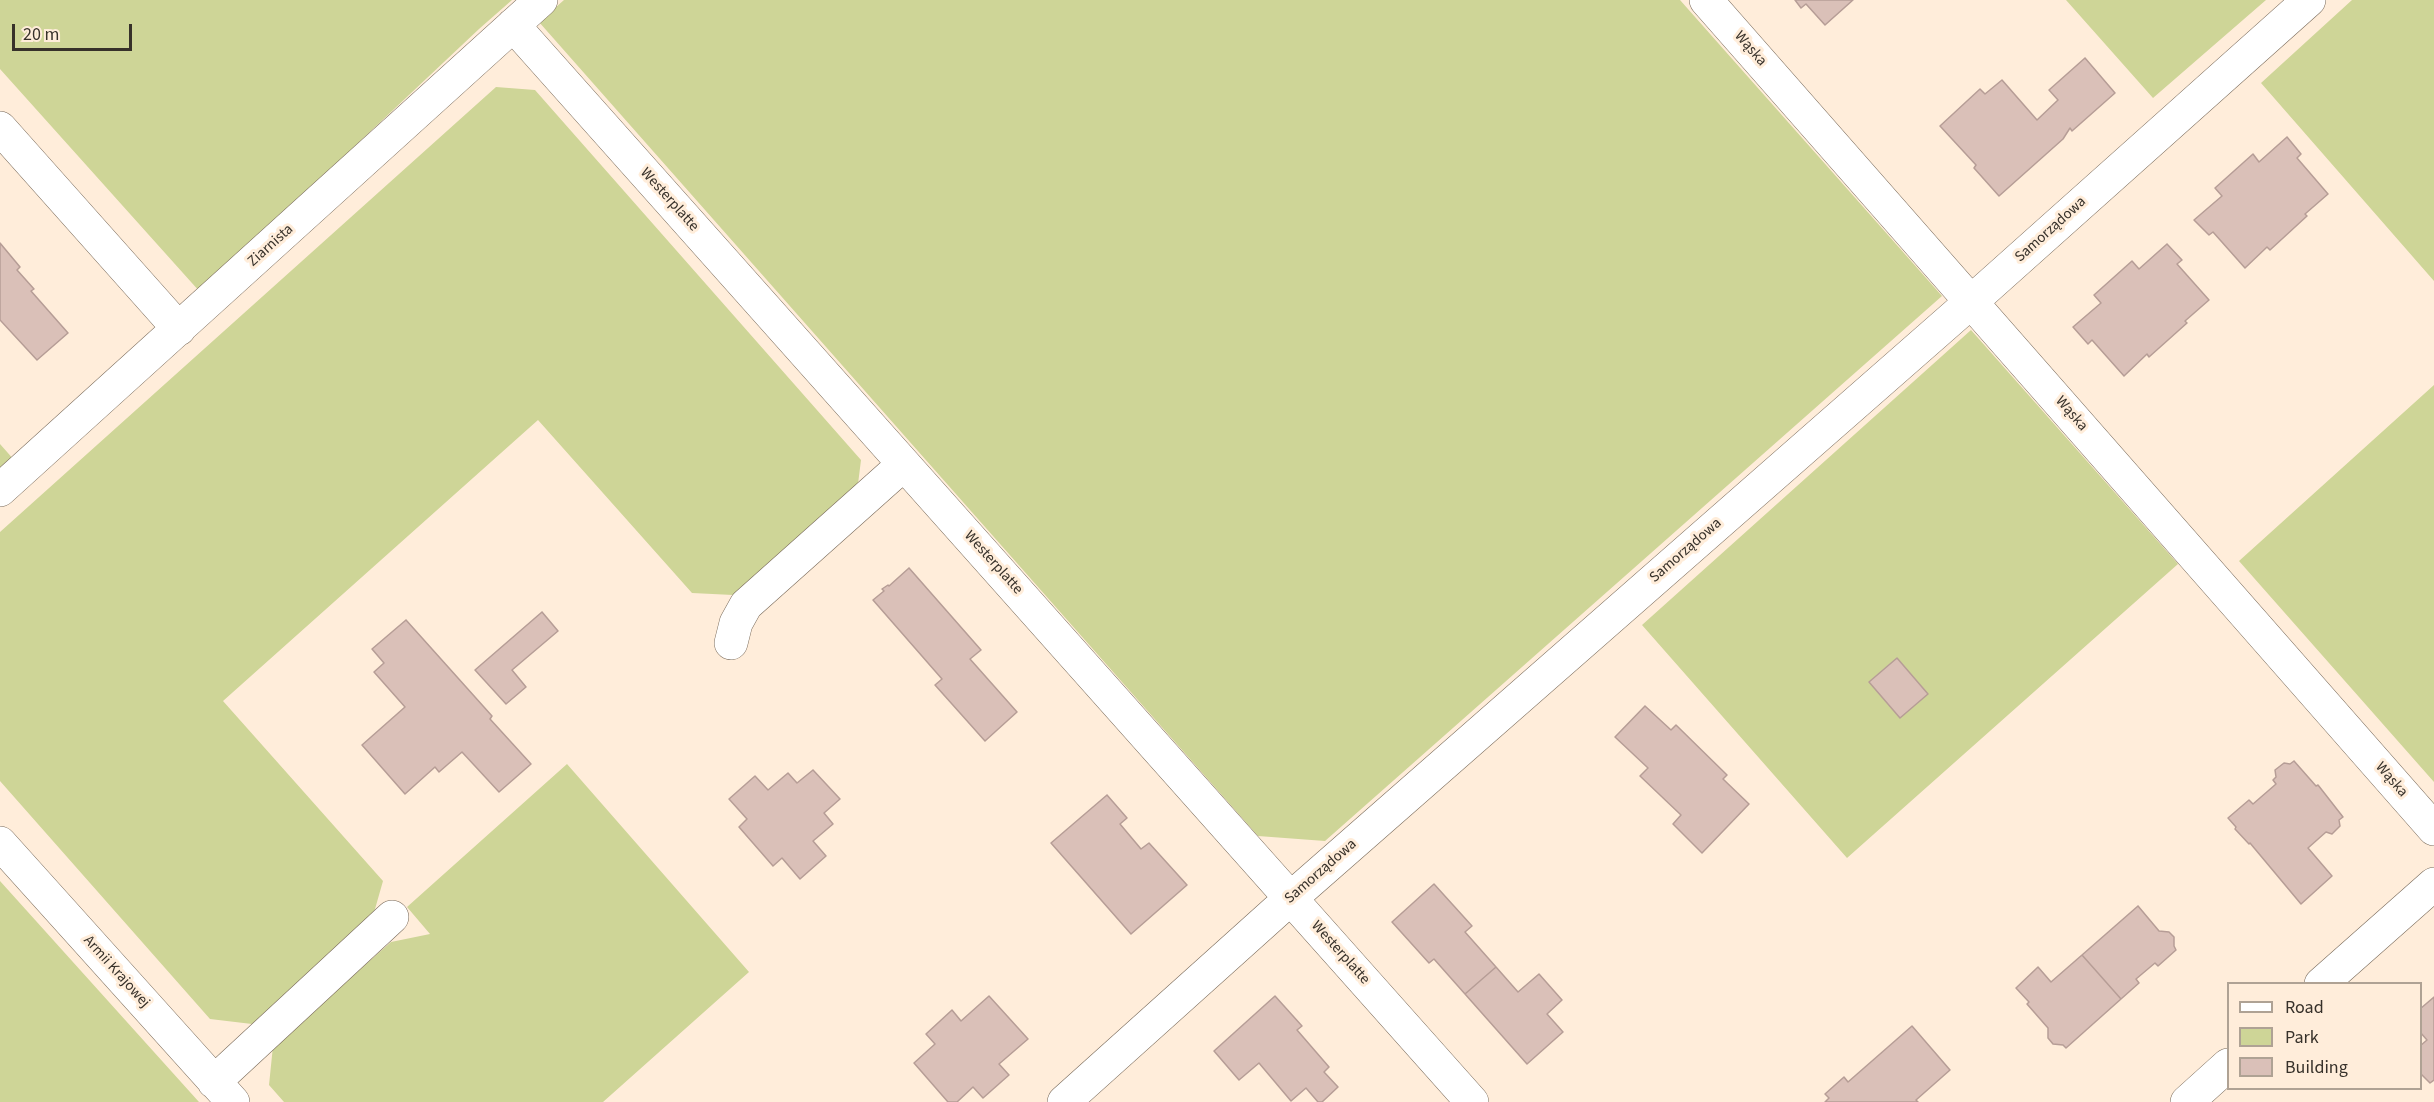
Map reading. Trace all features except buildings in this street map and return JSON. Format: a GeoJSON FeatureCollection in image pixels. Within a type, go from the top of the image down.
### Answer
{"type":"FeatureCollection","features":[{"type":"Feature","properties":{"kind":"street","name":"Ziarnista"},"geometry":{"type":"LineString","coordinates":[[0,490],[541,0]]}},
{"type":"Feature","properties":{"kind":"street","name":"Wąska"},"geometry":{"type":"LineString","coordinates":[[1706,0],[2434,829]]}},
{"type":"Feature","properties":{"kind":"street","name":"Samorządowa"},"geometry":{"type":"LineString","coordinates":[[1064,1102],[1291,898],[1972,301],[2309,0]]}},
{"type":"Feature","properties":{"kind":"street","name":"Westerplatte"},"geometry":{"type":"LineString","coordinates":[[513,25],[1472,1102]]}},
{"type":"Feature","properties":{"kind":"street"},"geometry":{"type":"LineString","coordinates":[[0,128],[180,329]]}},
{"type":"Feature","properties":{"kind":"street"},"geometry":{"type":"LineString","coordinates":[[731,644],[736,623],[746,605],[904,464]]}},
{"type":"Feature","properties":{"kind":"street","name":"Armii Krajowej"},"geometry":{"type":"LineString","coordinates":[[0,843],[223,1092]]}},
{"type":"Feature","properties":{"kind":"street"},"geometry":{"type":"LineString","coordinates":[[2323,982],[2434,884]]}},
{"type":"Feature","properties":{"kind":"street"},"geometry":{"type":"LineString","coordinates":[[223,1092],[392,917]]}},
{"type":"Feature","properties":{"kind":"street"},"geometry":{"type":"LineString","coordinates":[[2187,1102],[2227,1067]]}},
{"type":"Feature","properties":{"kind":"green space"},"geometry":{"type":"Polygon","coordinates":[[[0,0],[512,0],[200,292],[0,69],[0,0]]]}},
{"type":"Feature","properties":{"kind":"green space"},"geometry":{"type":"Polygon","coordinates":[[[564,0],[1680,0],[1942,296],[1325,841],[1258,836],[539,22],[564,0]]]}},
{"type":"Feature","properties":{"kind":"green space"},"geometry":{"type":"Polygon","coordinates":[[[2066,0],[2266,0],[2153,98],[2066,0]]]}},
{"type":"Feature","properties":{"kind":"green space"},"geometry":{"type":"Polygon","coordinates":[[[2352,0],[2434,0],[2434,281],[2261,83],[2352,0]]]}},
{"type":"Feature","properties":{"kind":"green space"},"geometry":{"type":"Polygon","coordinates":[[[496,87],[535,90],[861,460],[858,484],[733,595],[692,593],[538,420],[223,701],[383,881],[373,916],[252,1024],[210,1019],[0,781],[0,532],[496,87]]]}},
{"type":"Feature","properties":{"kind":"green space"},"geometry":{"type":"Polygon","coordinates":[[[1971,330],[2178,564],[1847,858],[1642,625],[1971,330]]]}},
{"type":"Feature","properties":{"kind":"green space"},"geometry":{"type":"Polygon","coordinates":[[[2434,385],[2434,782],[2239,561],[2434,385]]]}},
{"type":"Feature","properties":{"kind":"green space"},"geometry":{"type":"Polygon","coordinates":[[[0,444],[15,461],[0,474],[0,444]]]}},
{"type":"Feature","properties":{"kind":"green space"},"geometry":{"type":"Polygon","coordinates":[[[567,764],[749,972],[603,1102],[284,1102],[269,1085],[273,1046],[391,942],[430,934],[407,907],[567,764]]]}},
{"type":"Feature","properties":{"kind":"green space"},"geometry":{"type":"Polygon","coordinates":[[[0,881],[199,1102],[0,1102],[0,881]]]}}]}
